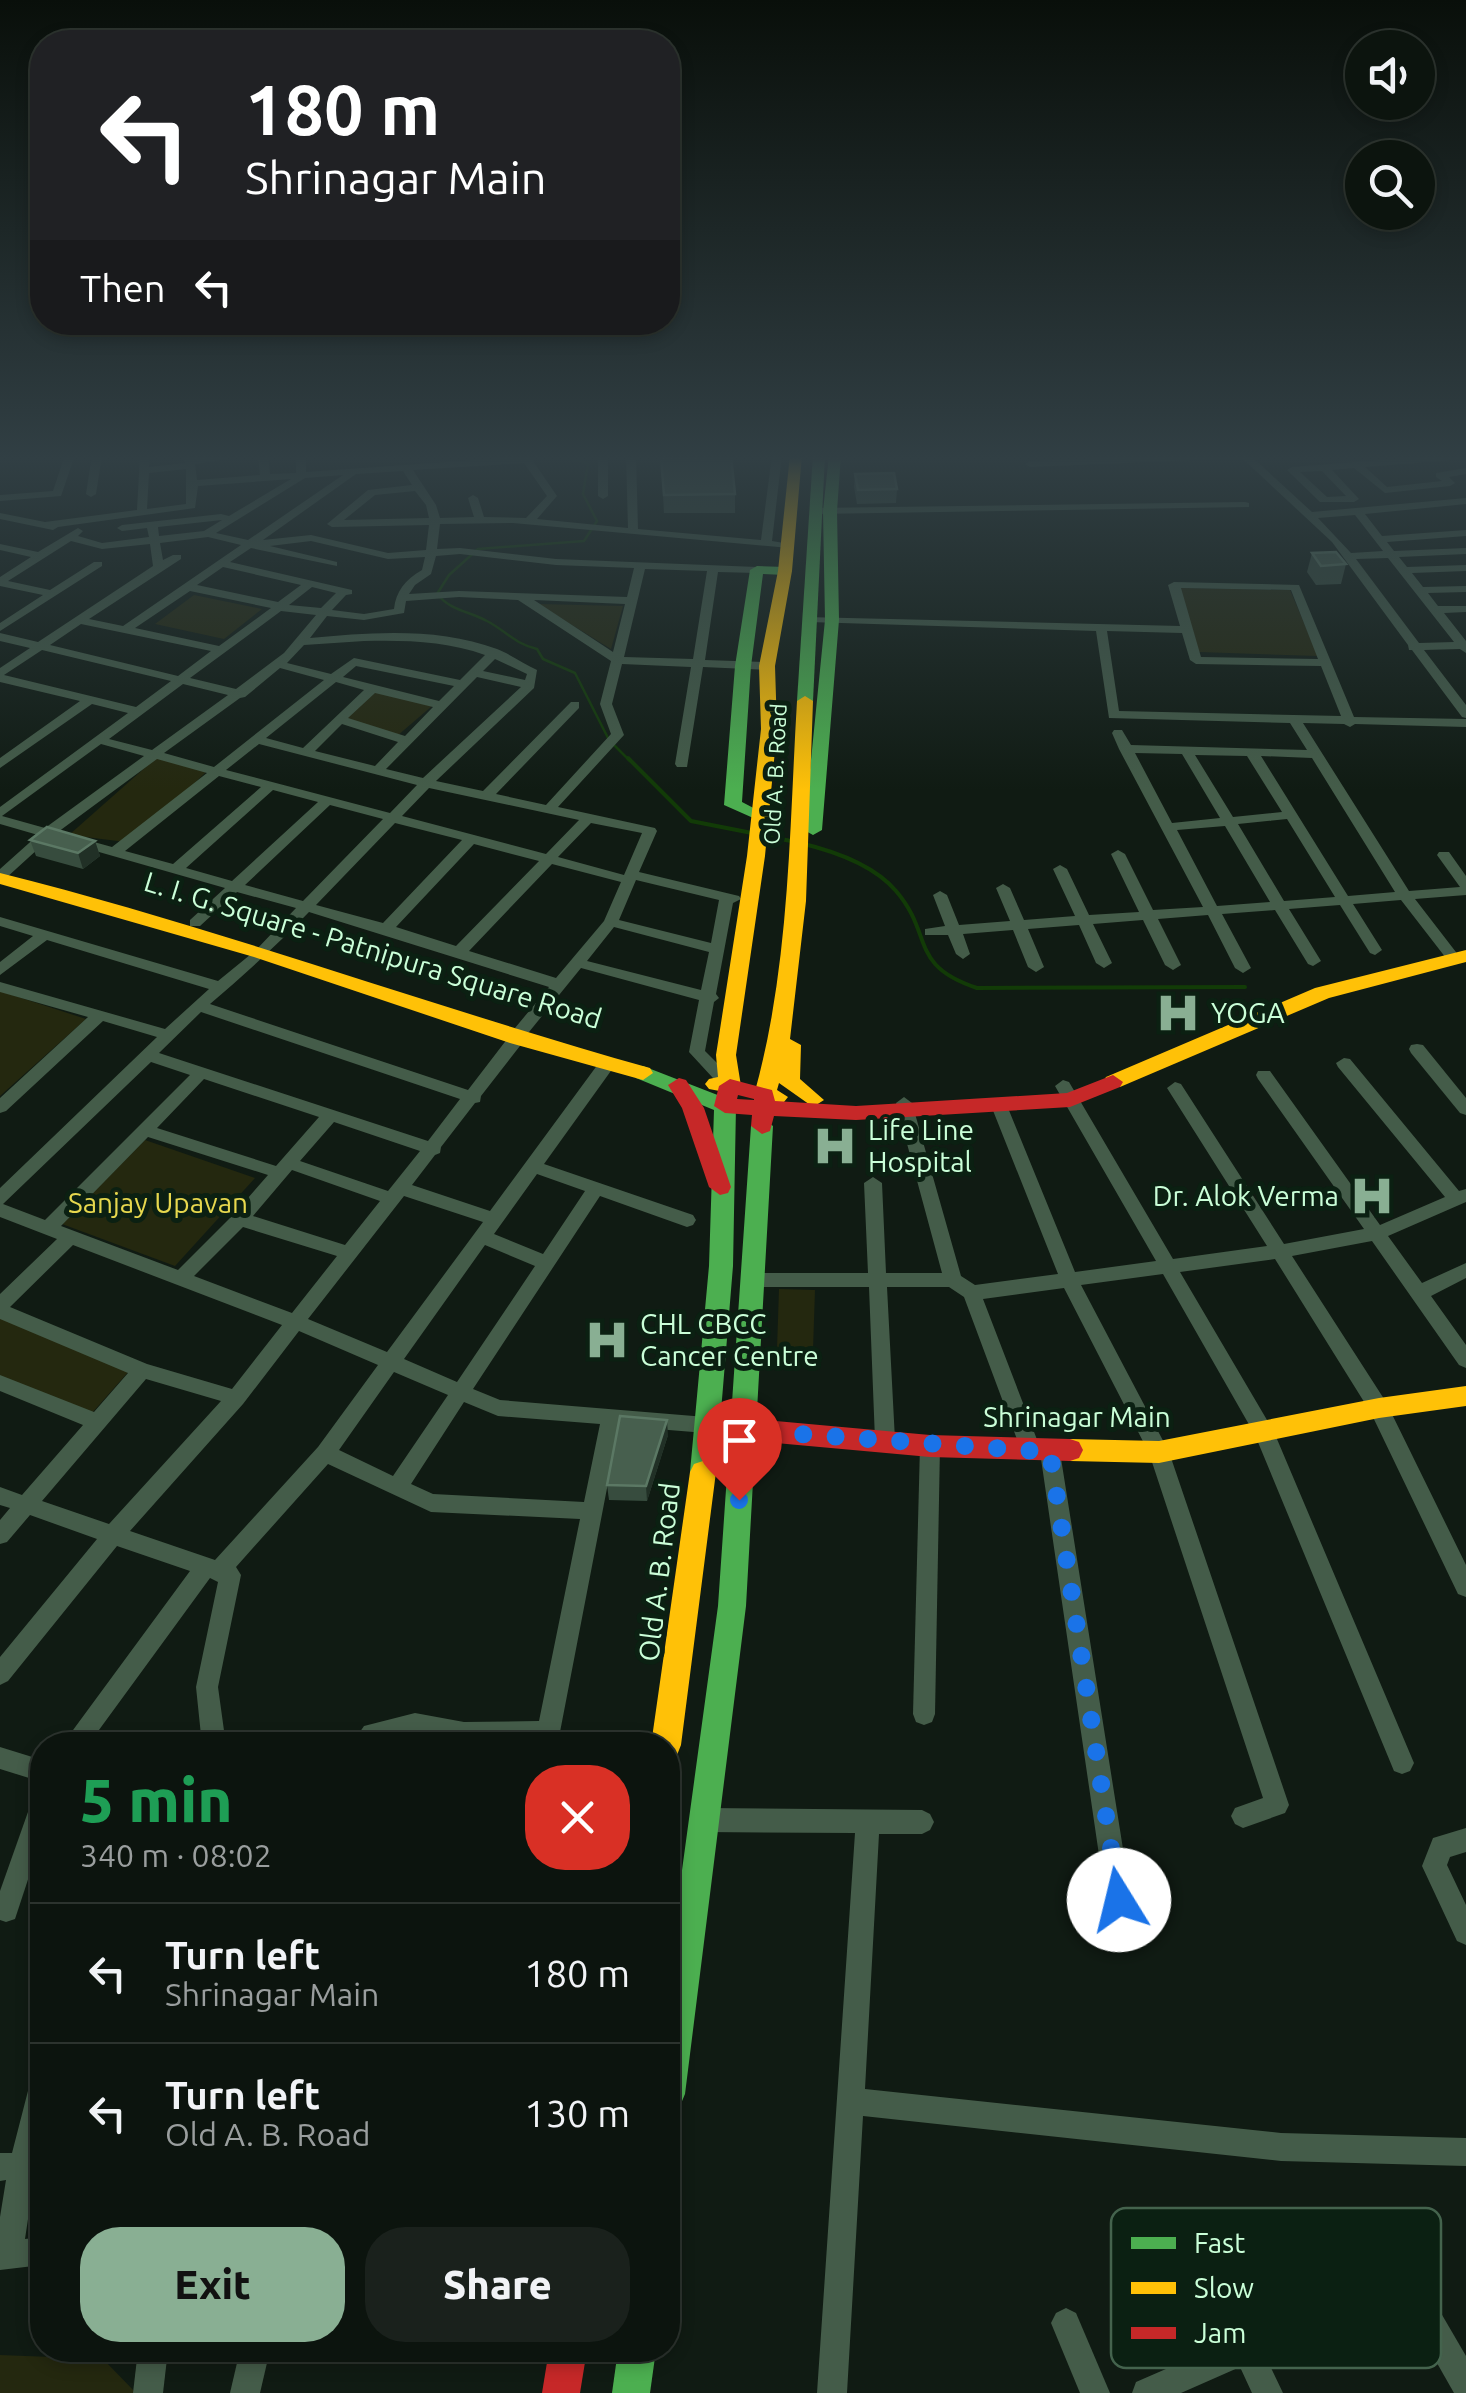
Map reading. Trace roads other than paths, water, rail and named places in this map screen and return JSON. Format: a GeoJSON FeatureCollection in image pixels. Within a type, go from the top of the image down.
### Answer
{"type":"FeatureCollection","features":[{"type":"Feature","properties":{"kind":"main road","name":"Old A. B. Road"},"geometry":{"type":"LineString","coordinates":[[668,1732],[692,1577],[706,1425],[724,1195],[726,1055],[738,900],[756,856],[769,729],[767,666],[784,567]]}},
{"type":"Feature","properties":{"kind":"main road","name":"Old A. B. Road"},"geometry":{"type":"LineString","coordinates":[[680,2003],[732,1606],[764,1102],[786,1036],[806,821],[821,567]]}},
{"type":"Feature","properties":{"kind":"main road"},"geometry":{"type":"LineString","coordinates":[[760,816],[733,806],[743,666],[757,570],[785,571]]}},
{"type":"Feature","properties":{"kind":"main road","name":"L. I. G. Square - Patnipura Square Road"},"geometry":{"type":"LineString","coordinates":[[2,872],[195,923],[607,1064],[727,1096]]}},
{"type":"Feature","properties":{"kind":"main road","name":"L. I. G. Square - Patnipura Square Road"},"geometry":{"type":"LineString","coordinates":[[2,872],[266,949]]}},
{"type":"Feature","properties":{"kind":"main road"},"geometry":{"type":"LineString","coordinates":[[727,1096],[815,1106],[1000,1108],[1067,1093],[1322,977],[1458,952]]}},
{"type":"Feature","properties":{"kind":"main road","name":"L. I. G. Square - Patnipura Square Road"},"geometry":{"type":"LineString","coordinates":[[520,1033],[644,1066],[727,1096]]}},
{"type":"Feature","properties":{"kind":"main road"},"geometry":{"type":"LineString","coordinates":[[786,1036],[789,1082],[815,1106]]}},
{"type":"Feature","properties":{"kind":"main road"},"geometry":{"type":"LineString","coordinates":[[678,1085],[693,1108],[710,1169],[724,1195]]}},
{"type":"Feature","properties":{"kind":"main road"},"geometry":{"type":"LineString","coordinates":[[905,1107],[1067,1093]]}},
{"type":"Feature","properties":{"kind":"main road"},"geometry":{"type":"LineString","coordinates":[[762,1141],[815,1106]]}},
{"type":"Feature","properties":{"kind":"main road","name":"Shrinagar Main"},"geometry":{"type":"LineString","coordinates":[[744,1430],[930,1446],[1159,1452],[1379,1408],[1466,1396]]}},
{"type":"Feature","properties":{"kind":"main road"},"geometry":{"type":"LineString","coordinates":[[561,2393],[566,2362]]}},
{"type":"Feature","properties":{"kind":"main road"},"geometry":{"type":"LineString","coordinates":[[632,2393],[636,2362]]}},
{"type":"Feature","properties":{"kind":"street"},"geometry":{"type":"LineString","coordinates":[[3,585],[27,567]]}},
{"type":"Feature","properties":{"kind":"street"},"geometry":{"type":"LineString","coordinates":[[0,628],[94,567]]}},
{"type":"Feature","properties":{"kind":"street"},"geometry":{"type":"LineString","coordinates":[[0,676],[160,567]]}},
{"type":"Feature","properties":{"kind":"street"},"geometry":{"type":"LineString","coordinates":[[125,630],[218,567]]}},
{"type":"Feature","properties":{"kind":"street"},"geometry":{"type":"LineString","coordinates":[[2,872],[49,832],[278,664],[305,642],[319,613],[347,592],[234,567]]}},
{"type":"Feature","properties":{"kind":"street"},"geometry":{"type":"LineString","coordinates":[[398,636],[400,605],[414,579],[427,572],[428,567]]}},
{"type":"Feature","properties":{"kind":"street"},"geometry":{"type":"LineString","coordinates":[[550,809],[618,735],[606,704],[640,567]]}},
{"type":"Feature","properties":{"kind":"street"},"geometry":{"type":"LineString","coordinates":[[665,567],[757,570]]}},
{"type":"Feature","properties":{"kind":"street"},"geometry":{"type":"LineString","coordinates":[[1354,567],[1466,714]]}},
{"type":"Feature","properties":{"kind":"street"},"geometry":{"type":"LineString","coordinates":[[1404,567],[1465,646]]}},
{"type":"Feature","properties":{"kind":"street"},"geometry":{"type":"LineString","coordinates":[[682,764],[713,568]]}},
{"type":"Feature","properties":{"kind":"street"},"geometry":{"type":"LineString","coordinates":[[1406,570],[1466,568]]}},
{"type":"Feature","properties":{"kind":"street"},"geometry":{"type":"LineString","coordinates":[[0,816],[217,649],[310,584]]}},
{"type":"Feature","properties":{"kind":"street"},"geometry":{"type":"LineString","coordinates":[[1326,663],[1196,660],[1174,584],[1277,587],[1300,599],[1326,663],[1350,723]]}},
{"type":"Feature","properties":{"kind":"street"},"geometry":{"type":"LineString","coordinates":[[3,585],[52,594]]}},
{"type":"Feature","properties":{"kind":"street"},"geometry":{"type":"LineString","coordinates":[[189,587],[279,607],[364,617],[400,605],[521,597],[632,601]]}},
{"type":"Feature","properties":{"kind":"street"},"geometry":{"type":"LineString","coordinates":[[1422,590],[1464,591]]}},
{"type":"Feature","properties":{"kind":"street"},"geometry":{"type":"LineString","coordinates":[[521,597],[617,660],[767,666]]}},
{"type":"Feature","properties":{"kind":"street"},"geometry":{"type":"LineString","coordinates":[[1436,610],[1466,609]]}},
{"type":"Feature","properties":{"kind":"street"},"geometry":{"type":"LineString","coordinates":[[821,619],[1188,630]]}},
{"type":"Feature","properties":{"kind":"street"},"geometry":{"type":"LineString","coordinates":[[78,620],[217,649]]}},
{"type":"Feature","properties":{"kind":"street"},"geometry":{"type":"LineString","coordinates":[[1101,627],[1112,714],[1296,722],[1466,723]]}},
{"type":"Feature","properties":{"kind":"street"},"geometry":{"type":"LineString","coordinates":[[1450,629],[1466,628]]}},
{"type":"Feature","properties":{"kind":"street"},"geometry":{"type":"LineString","coordinates":[[0,1199],[198,1006],[266,949],[426,784],[530,685],[533,673],[495,652],[415,634],[305,642]]}},
{"type":"Feature","properties":{"kind":"street"},"geometry":{"type":"LineString","coordinates":[[0,638],[240,694]]}},
{"type":"Feature","properties":{"kind":"street"},"geometry":{"type":"LineString","coordinates":[[1413,647],[1465,646]]}},
{"type":"Feature","properties":{"kind":"street"},"geometry":{"type":"LineString","coordinates":[[376,772],[478,674],[495,652]]}},
{"type":"Feature","properties":{"kind":"street"},"geometry":{"type":"LineString","coordinates":[[116,851],[354,662],[465,686]]}},
{"type":"Feature","properties":{"kind":"street"},"geometry":{"type":"LineString","coordinates":[[278,664],[442,706]]}},
{"type":"Feature","properties":{"kind":"street"},"geometry":{"type":"LineString","coordinates":[[478,674],[530,685]]}},
{"type":"Feature","properties":{"kind":"street"},"geometry":{"type":"LineString","coordinates":[[0,676],[137,710]]}},
{"type":"Feature","properties":{"kind":"street"},"geometry":{"type":"LineString","coordinates":[[308,750],[373,688]]}},
{"type":"Feature","properties":{"kind":"street"},"geometry":{"type":"LineString","coordinates":[[2,760],[91,700]]}},
{"type":"Feature","properties":{"kind":"street"},"geometry":{"type":"LineString","coordinates":[[486,796],[575,704]]}},
{"type":"Feature","properties":{"kind":"street"},"geometry":{"type":"LineString","coordinates":[[342,720],[405,740]]}},
{"type":"Feature","properties":{"kind":"street"},"geometry":{"type":"LineString","coordinates":[[1296,722],[1405,896],[1458,952]]}},
{"type":"Feature","properties":{"kind":"street"},"geometry":{"type":"LineString","coordinates":[[1118,733],[1244,968]]}},
{"type":"Feature","properties":{"kind":"street"},"geometry":{"type":"LineString","coordinates":[[0,1674],[114,1534],[236,1398],[611,922],[650,831],[426,784],[308,750],[254,739]]}},
{"type":"Feature","properties":{"kind":"street"},"geometry":{"type":"LineString","coordinates":[[99,740],[219,769],[471,840],[738,900],[718,950],[697,1052],[727,1096]]}},
{"type":"Feature","properties":{"kind":"street"},"geometry":{"type":"LineString","coordinates":[[1125,749],[1313,754]]}},
{"type":"Feature","properties":{"kind":"street"},"geometry":{"type":"LineString","coordinates":[[1186,750],[1322,977]]}},
{"type":"Feature","properties":{"kind":"street"},"geometry":{"type":"LineString","coordinates":[[1252,753],[1375,950]]}},
{"type":"Feature","properties":{"kind":"street"},"geometry":{"type":"LineString","coordinates":[[175,870],[272,784]]}},
{"type":"Feature","properties":{"kind":"street"},"geometry":{"type":"LineString","coordinates":[[195,923],[327,801]]}},
{"type":"Feature","properties":{"kind":"street"},"geometry":{"type":"LineString","coordinates":[[1169,826],[1289,815]]}},
{"type":"Feature","properties":{"kind":"street"},"geometry":{"type":"LineString","coordinates":[[0,816],[386,929],[560,985]]}},
{"type":"Feature","properties":{"kind":"street"},"geometry":{"type":"LineString","coordinates":[[458,953],[590,816]]}},
{"type":"Feature","properties":{"kind":"street"},"geometry":{"type":"LineString","coordinates":[[386,929],[471,840]]}},
{"type":"Feature","properties":{"kind":"street"},"geometry":{"type":"LineString","coordinates":[[1118,854],[1172,965]]}},
{"type":"Feature","properties":{"kind":"street"},"geometry":{"type":"LineString","coordinates":[[930,932],[1466,888],[1444,856]]}},
{"type":"Feature","properties":{"kind":"street"},"geometry":{"type":"LineString","coordinates":[[1060,869],[1104,963]]}},
{"type":"Feature","properties":{"kind":"street"},"geometry":{"type":"LineString","coordinates":[[1004,888],[1036,967]]}},
{"type":"Feature","properties":{"kind":"street"},"geometry":{"type":"LineString","coordinates":[[940,895],[964,954]]}},
{"type":"Feature","properties":{"kind":"street"},"geometry":{"type":"LineString","coordinates":[[0,922],[223,988]]}},
{"type":"Feature","properties":{"kind":"street"},"geometry":{"type":"LineString","coordinates":[[611,922],[718,950]]}},
{"type":"Feature","properties":{"kind":"street"},"geometry":{"type":"LineString","coordinates":[[0,970],[42,936]]}},
{"type":"Feature","properties":{"kind":"street"},"geometry":{"type":"LineString","coordinates":[[578,963],[711,998]]}},
{"type":"Feature","properties":{"kind":"street"},"geometry":{"type":"LineString","coordinates":[[0,987],[168,1035]]}},
{"type":"Feature","properties":{"kind":"street"},"geometry":{"type":"LineString","coordinates":[[198,1006],[474,1098]]}},
{"type":"Feature","properties":{"kind":"street"},"geometry":{"type":"LineString","coordinates":[[0,1107],[99,1016]]}},
{"type":"Feature","properties":{"kind":"street"},"geometry":{"type":"LineString","coordinates":[[1417,1049],[1466,1109]]}},
{"type":"Feature","properties":{"kind":"street"},"geometry":{"type":"LineString","coordinates":[[148,1055],[434,1148]]}},
{"type":"Feature","properties":{"kind":"street"},"geometry":{"type":"LineString","coordinates":[[84,1732],[212,1570],[325,1453],[607,1064]]}},
{"type":"Feature","properties":{"kind":"street"},"geometry":{"type":"LineString","coordinates":[[972,1293],[1276,1252],[1376,1234],[1461,1197],[1344,1064]]}},
{"type":"Feature","properties":{"kind":"street"},"geometry":{"type":"LineString","coordinates":[[48,1228],[202,1072]]}},
{"type":"Feature","properties":{"kind":"street"},"geometry":{"type":"LineString","coordinates":[[1264,1075],[1466,1360]]}},
{"type":"Feature","properties":{"kind":"street"},"geometry":{"type":"LineString","coordinates":[[1175,1088],[1379,1408],[1466,1587]]}},
{"type":"Feature","properties":{"kind":"street"},"geometry":{"type":"LineString","coordinates":[[1067,1093],[1152,1246],[1169,1266],[1264,1432],[1402,1763]]}},
{"type":"Feature","properties":{"kind":"street"},"geometry":{"type":"LineString","coordinates":[[905,1107],[953,1280]]}},
{"type":"Feature","properties":{"kind":"street"},"geometry":{"type":"LineString","coordinates":[[1000,1108],[1070,1282],[1159,1452],[1276,1805],[1243,1816]]}},
{"type":"Feature","properties":{"kind":"street"},"geometry":{"type":"LineString","coordinates":[[178,1280],[240,1219],[332,1114]]}},
{"type":"Feature","properties":{"kind":"street"},"geometry":{"type":"LineString","coordinates":[[145,1130],[496,1220]]}},
{"type":"Feature","properties":{"kind":"street"},"geometry":{"type":"LineString","coordinates":[[535,1167],[687,1220]]}},
{"type":"Feature","properties":{"kind":"street"},"geometry":{"type":"LineString","coordinates":[[872,1183],[885,1440]]}},
{"type":"Feature","properties":{"kind":"street"},"geometry":{"type":"LineString","coordinates":[[399,1484],[596,1188]]}},
{"type":"Feature","properties":{"kind":"street"},"geometry":{"type":"LineString","coordinates":[[0,1210],[296,1322],[498,1408],[706,1425]]}},
{"type":"Feature","properties":{"kind":"street"},"geometry":{"type":"LineString","coordinates":[[240,1219],[350,1254]]}},
{"type":"Feature","properties":{"kind":"street"},"geometry":{"type":"LineString","coordinates":[[70,1237],[0,1308],[142,1370],[236,1398]]}},
{"type":"Feature","properties":{"kind":"street"},"geometry":{"type":"LineString","coordinates":[[484,1237],[547,1263]]}},
{"type":"Feature","properties":{"kind":"street"},"geometry":{"type":"LineString","coordinates":[[1419,1293],[1466,1270]]}},
{"type":"Feature","properties":{"kind":"street"},"geometry":{"type":"LineString","coordinates":[[754,1280],[953,1280],[972,1293],[1040,1451],[1124,1937]]}},
{"type":"Feature","properties":{"kind":"street"},"geometry":{"type":"LineString","coordinates":[[0,1535],[142,1370]]}},
{"type":"Feature","properties":{"kind":"street"},"geometry":{"type":"LineString","coordinates":[[0,1384],[97,1422]]}},
{"type":"Feature","properties":{"kind":"street"},"geometry":{"type":"LineString","coordinates":[[548,1732],[612,1418]]}},
{"type":"Feature","properties":{"kind":"street"},"geometry":{"type":"LineString","coordinates":[[924,1714],[930,1446]]}},
{"type":"Feature","properties":{"kind":"street"},"geometry":{"type":"LineString","coordinates":[[325,1453],[399,1484],[431,1504],[592,1511]]}},
{"type":"Feature","properties":{"kind":"street"},"geometry":{"type":"LineString","coordinates":[[0,1496],[230,1576],[207,1686],[212,1732]]}},
{"type":"Feature","properties":{"kind":"street"},"geometry":{"type":"LineString","coordinates":[[381,1732],[415,1724],[459,1732]]}},
{"type":"Feature","properties":{"kind":"street"},"geometry":{"type":"LineString","coordinates":[[0,1758],[30,1767]]}},
{"type":"Feature","properties":{"kind":"street"},"geometry":{"type":"LineString","coordinates":[[704,1820],[922,1822]]}},
{"type":"Feature","properties":{"kind":"street"},"geometry":{"type":"LineString","coordinates":[[832,2393],[868,1824]]}},
{"type":"Feature","properties":{"kind":"street"},"geometry":{"type":"LineString","coordinates":[[6,1910],[30,1839]]}},
{"type":"Feature","properties":{"kind":"street"},"geometry":{"type":"LineString","coordinates":[[1466,1840],[1442,1847],[1434,1866],[1466,1932]]}},
{"type":"Feature","properties":{"kind":"street"},"geometry":{"type":"LineString","coordinates":[[850,2101],[1280,2147],[1466,2152]]}},
{"type":"Feature","properties":{"kind":"street"},"geometry":{"type":"LineString","coordinates":[[30,2134],[4,2255],[30,2252]]}},
{"type":"Feature","properties":{"kind":"street"},"geometry":{"type":"LineString","coordinates":[[1066,2323],[1095,2393]]}},
{"type":"Feature","properties":{"kind":"street"},"geometry":{"type":"LineString","coordinates":[[1441,2341],[1466,2385]]}},
{"type":"Feature","properties":{"kind":"street"},"geometry":{"type":"LineString","coordinates":[[148,2393],[152,2362]]}},
{"type":"Feature","properties":{"kind":"street"},"geometry":{"type":"LineString","coordinates":[[245,2393],[252,2362]]}},
{"type":"Feature","properties":{"kind":"street"},"geometry":{"type":"LineString","coordinates":[[1147,2393],[1204,2368]]}},
{"type":"Feature","properties":{"kind":"street"},"geometry":{"type":"LineString","coordinates":[[1256,2368],[1268,2393]]}},
{"type":"Feature","properties":{"kind":"waterway"},"geometry":{"type":"LineString","coordinates":[[458,567],[437,594],[442,600],[487,621],[537,649],[543,659],[575,673],[608,738]]}},
{"type":"Feature","properties":{"kind":"waterway"},"geometry":{"type":"LineString","coordinates":[[614,745],[630,761]]}},
{"type":"Feature","properties":{"kind":"waterway"},"geometry":{"type":"LineString","coordinates":[[628,758],[691,821],[752,833]]}},
{"type":"Feature","properties":{"kind":"waterway"},"geometry":{"type":"LineString","coordinates":[[766,836],[791,841]]}},
{"type":"Feature","properties":{"kind":"waterway"},"geometry":{"type":"LineString","coordinates":[[800,843],[852,860],[887,882],[908,907],[931,959],[955,979],[977,988],[1245,987]]}},
{"type":"Feature","properties":{"kind":"place","name":"YOGA"},"geometry":{"type":"Point","coordinates":[1178,1013]}},
{"type":"Feature","properties":{"kind":"place","name":"Life Line Hospital"},"geometry":{"type":"Point","coordinates":[835,1146]}},
{"type":"Feature","properties":{"kind":"place","name":"Dr. Alok Verma"},"geometry":{"type":"Point","coordinates":[1372,1196]}},
{"type":"Feature","properties":{"kind":"place","name":"CHL CBCC Cancer Centre"},"geometry":{"type":"Point","coordinates":[607,1340]}},
{"type":"Feature","properties":{"kind":"park label","name":"Sanjay Upavan"},"geometry":{"type":"Point","coordinates":[158,1203]}}]}
